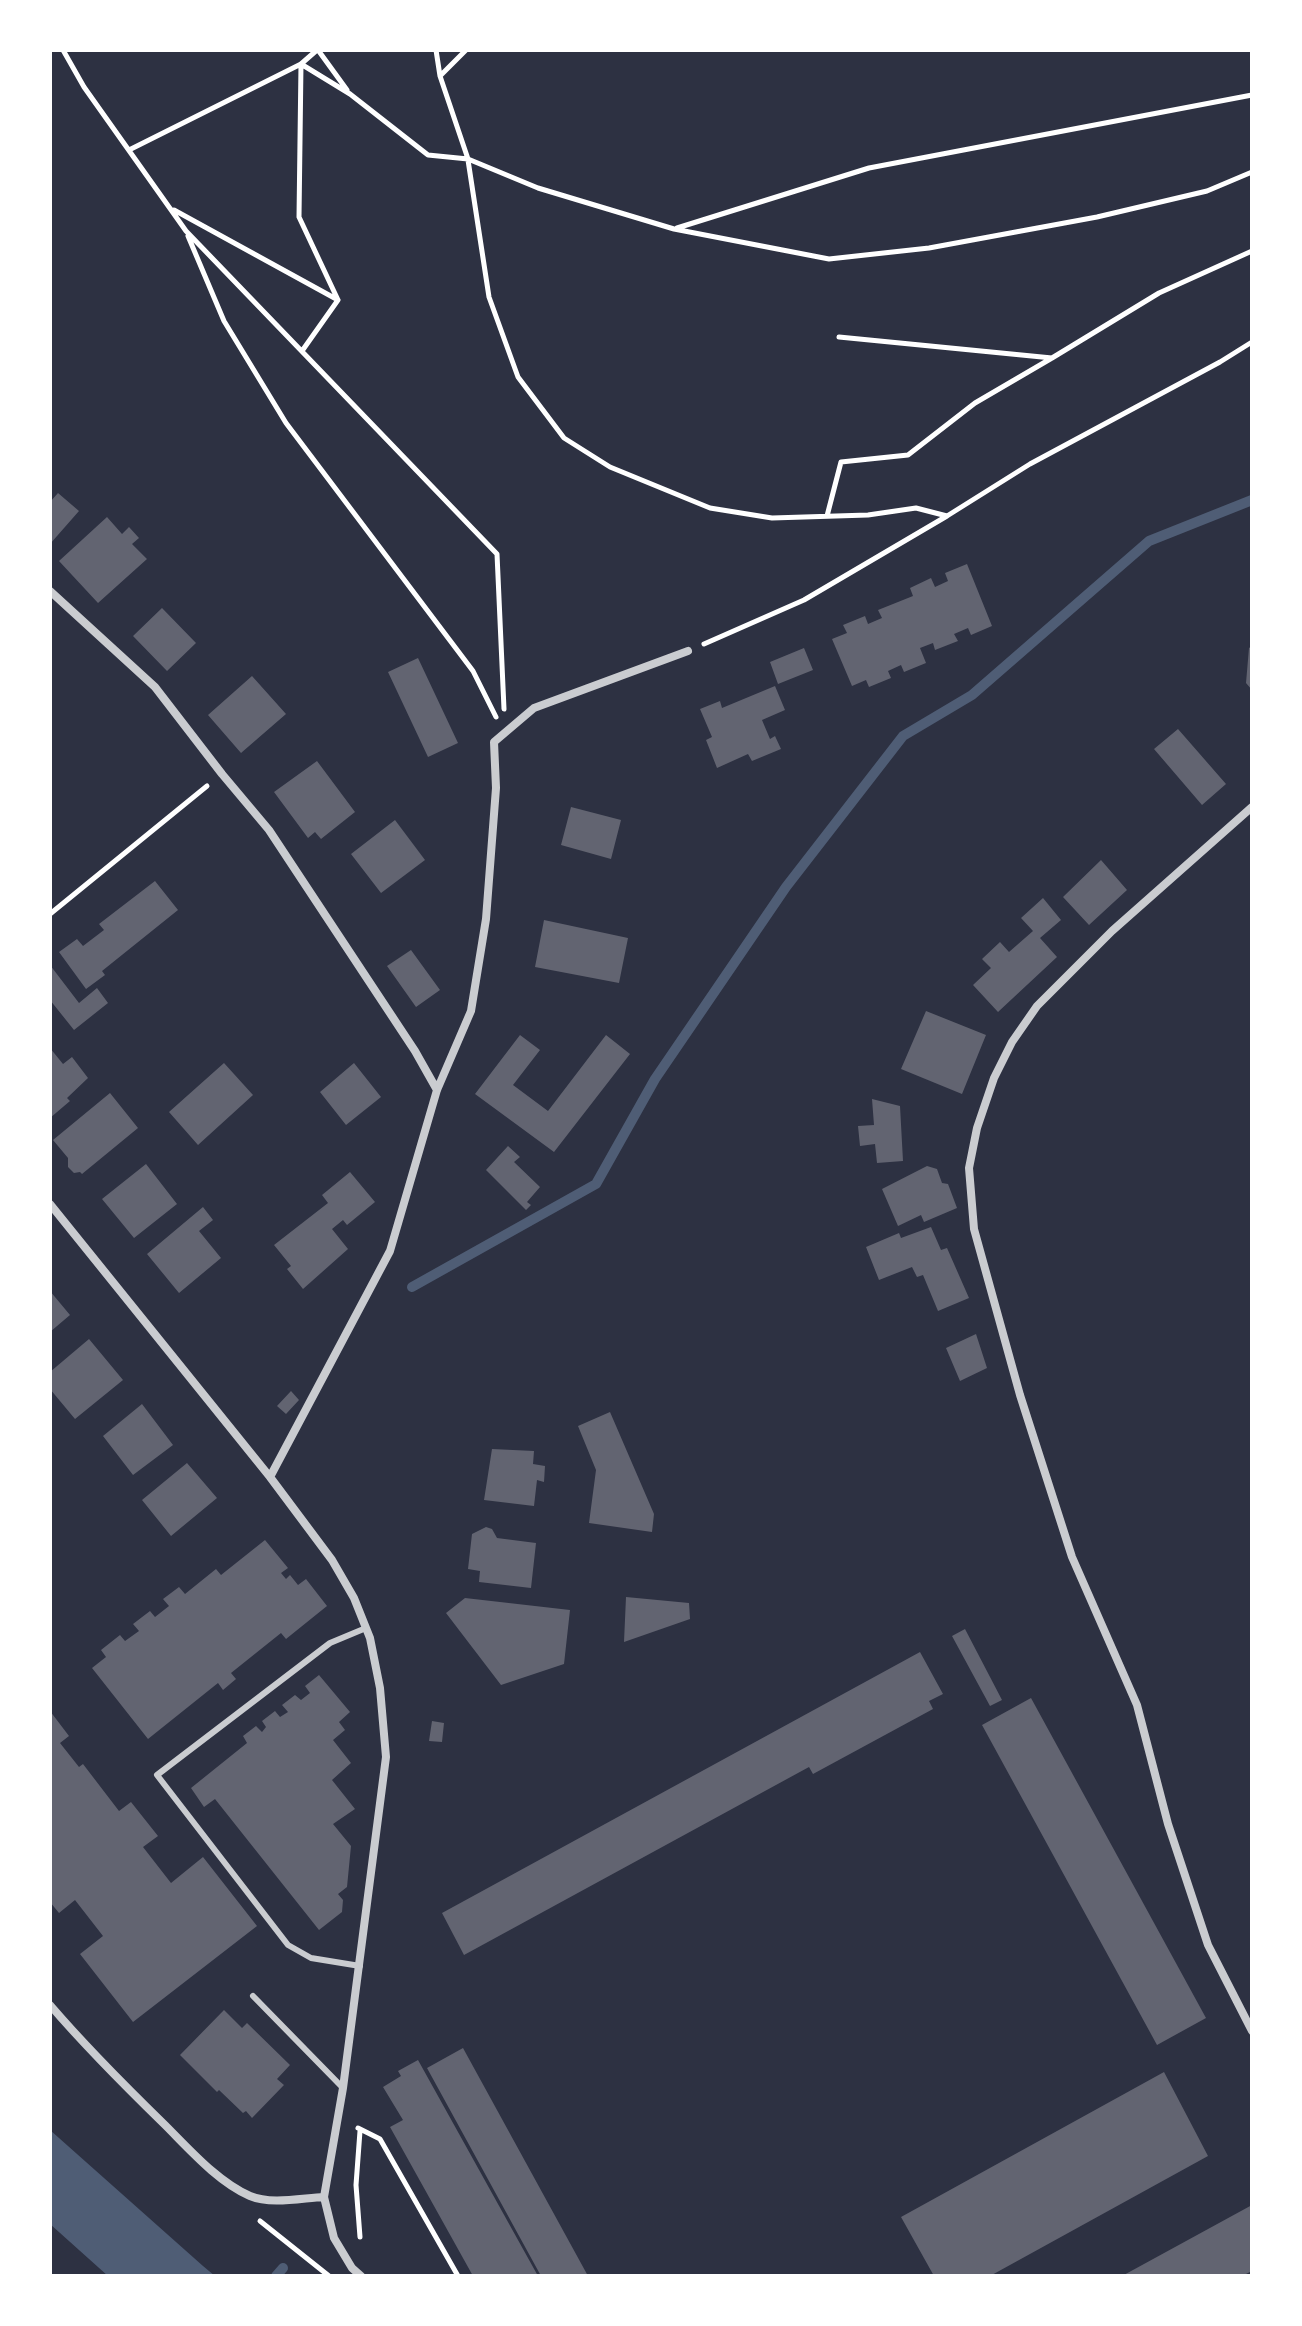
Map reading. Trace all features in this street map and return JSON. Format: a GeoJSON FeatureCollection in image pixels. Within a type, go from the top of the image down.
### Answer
{"type":"FeatureCollection","features":[{"type":"Feature","properties":{"kind":"street"},"geometry":{"type":"LineString","coordinates":[[50,591],[155,687],[269,830],[415,1051],[437,1090]]}},
{"type":"Feature","properties":{"kind":"street"},"geometry":{"type":"LineString","coordinates":[[270,1477],[390,1251],[437,1090],[471,1011],[486,919],[496,788],[494,742],[534,708],[688,651]]}},
{"type":"Feature","properties":{"kind":"street"},"geometry":{"type":"LineString","coordinates":[[1252,807],[1112,931],[1037,1006],[1012,1042],[994,1078],[977,1128],[969,1168],[974,1229],[1020,1395],[1068,1542],[1137,1705],[1168,1824],[1208,1945],[1252,2031]]}},
{"type":"Feature","properties":{"kind":"street"},"geometry":{"type":"LineString","coordinates":[[50,1204],[270,1477],[332,1560],[354,1598],[366,1628],[380,1688],[386,1757],[339,2118],[324,2197],[334,2238],[352,2268],[361,2276]]}},
{"type":"Feature","properties":{"kind":"street"},"geometry":{"type":"LineString","coordinates":[[50,2005],[199,2159],[233,2185],[251,2196],[269,2199],[324,2197]]}},
{"type":"Feature","properties":{"kind":"lane"},"geometry":{"type":"LineString","coordinates":[[360,1966],[311,1958],[288,1945],[157,1775],[330,1643],[366,1628]]}},
{"type":"Feature","properties":{"kind":"lane"},"geometry":{"type":"LineString","coordinates":[[253,1996],[343,2088]]}},
{"type":"Feature","properties":{"kind":"path"},"geometry":{"type":"LineString","coordinates":[[63,50],[84,87],[186,231],[497,554],[505,734]]}},
{"type":"Feature","properties":{"kind":"path"},"geometry":{"type":"LineString","coordinates":[[129,150],[301,64],[318,50],[350,94]]}},
{"type":"Feature","properties":{"kind":"path"},"geometry":{"type":"LineString","coordinates":[[436,50],[440,76],[468,159],[489,297],[518,377],[564,438],[610,467],[710,508],[772,518],[868,515],[916,508],[947,516]]}},
{"type":"Feature","properties":{"kind":"path"},"geometry":{"type":"LineString","coordinates":[[440,76],[466,50]]}},
{"type":"Feature","properties":{"kind":"path"},"geometry":{"type":"LineString","coordinates":[[301,64],[350,94],[428,155],[468,159],[538,188],[674,229],[829,259],[929,248],[1097,217],[1207,191],[1252,172]]}},
{"type":"Feature","properties":{"kind":"path"},"geometry":{"type":"LineString","coordinates":[[301,64],[299,217],[338,300]]}},
{"type":"Feature","properties":{"kind":"path"},"geometry":{"type":"LineString","coordinates":[[674,229],[869,168],[1252,95]]}},
{"type":"Feature","properties":{"kind":"path"},"geometry":{"type":"LineString","coordinates":[[169,208],[338,300]]}},
{"type":"Feature","properties":{"kind":"path"},"geometry":{"type":"LineString","coordinates":[[186,231],[224,321],[286,423],[473,671],[505,734]]}},
{"type":"Feature","properties":{"kind":"path"},"geometry":{"type":"LineString","coordinates":[[827,516],[841,462],[908,455],[975,403],[1159,293],[1252,251]]}},
{"type":"Feature","properties":{"kind":"path"},"geometry":{"type":"LineString","coordinates":[[302,351],[338,300]]}},
{"type":"Feature","properties":{"kind":"path"},"geometry":{"type":"LineString","coordinates":[[839,337],[1052,358]]}},
{"type":"Feature","properties":{"kind":"path"},"geometry":{"type":"LineString","coordinates":[[688,651],[804,600],[1030,464],[1252,342]]}},
{"type":"Feature","properties":{"kind":"path"},"geometry":{"type":"LineString","coordinates":[[50,914],[222,774]]}},
{"type":"Feature","properties":{"kind":"path"},"geometry":{"type":"LineString","coordinates":[[362,2113],[356,2185],[362,2244]]}},
{"type":"Feature","properties":{"kind":"path"},"geometry":{"type":"LineString","coordinates":[[339,2118],[380,2139],[458,2276]]}},
{"type":"Feature","properties":{"kind":"path"},"geometry":{"type":"LineString","coordinates":[[279,2236],[329,2276]]}},
{"type":"Feature","properties":{"kind":"water"},"geometry":{"type":"Polygon","coordinates":[[[50,2130],[215,2276],[108,2276],[50,2224],[50,2130]]]}},
{"type":"Feature","properties":{"kind":"building"},"geometry":{"type":"Polygon","coordinates":[[[58,493],[79,511],[50,544],[50,502],[58,493]]]}},
{"type":"Feature","properties":{"kind":"building"},"geometry":{"type":"Polygon","coordinates":[[[107,517],[122,534],[129,527],[139,538],[132,544],[147,559],[98,603],[59,561],[107,517]]]}},
{"type":"Feature","properties":{"kind":"building"},"geometry":{"type":"Polygon","coordinates":[[[967,564],[992,626],[971,635],[968,628],[954,634],[958,641],[935,650],[933,643],[920,648],[926,663],[904,672],[901,665],[888,671],[891,678],[869,687],[866,680],[852,686],[832,639],[847,633],[843,625],[865,616],[868,624],[882,618],[878,610],[913,596],[910,588],[931,578],[935,587],[948,581],[945,573],[967,564]]]}},
{"type":"Feature","properties":{"kind":"building"},"geometry":{"type":"Polygon","coordinates":[[[162,608],[196,643],[167,671],[133,636],[162,608]]]}},
{"type":"Feature","properties":{"kind":"building"},"geometry":{"type":"Polygon","coordinates":[[[1252,646],[1252,690],[1246,683],[1249,648],[1252,646]]]}},
{"type":"Feature","properties":{"kind":"building"},"geometry":{"type":"Polygon","coordinates":[[[804,648],[813,670],[778,684],[770,662],[804,648]]]}},
{"type":"Feature","properties":{"kind":"building"},"geometry":{"type":"Polygon","coordinates":[[[418,658],[458,743],[428,757],[388,672],[418,658]]]}},
{"type":"Feature","properties":{"kind":"building"},"geometry":{"type":"Polygon","coordinates":[[[252,676],[286,714],[241,753],[208,715],[252,676]]]}},
{"type":"Feature","properties":{"kind":"building"},"geometry":{"type":"Polygon","coordinates":[[[775,686],[785,710],[762,720],[770,739],[775,736],[781,749],[752,761],[748,754],[717,768],[706,740],[712,737],[700,709],[720,701],[722,708],[775,686]]]}},
{"type":"Feature","properties":{"kind":"building"},"geometry":{"type":"Polygon","coordinates":[[[1178,729],[1226,784],[1202,805],[1154,749],[1178,729]]]}},
{"type":"Feature","properties":{"kind":"building"},"geometry":{"type":"Polygon","coordinates":[[[317,761],[355,812],[321,839],[315,832],[308,838],[274,792],[317,761]]]}},
{"type":"Feature","properties":{"kind":"building"},"geometry":{"type":"Polygon","coordinates":[[[571,807],[621,820],[611,859],[561,845],[571,807]]]}},
{"type":"Feature","properties":{"kind":"building"},"geometry":{"type":"Polygon","coordinates":[[[395,820],[425,860],[381,893],[351,854],[395,820]]]}},
{"type":"Feature","properties":{"kind":"building"},"geometry":{"type":"Polygon","coordinates":[[[1101,860],[1127,890],[1089,925],[1063,897],[1101,860]]]}},
{"type":"Feature","properties":{"kind":"building"},"geometry":{"type":"Polygon","coordinates":[[[155,881],[178,910],[102,971],[105,975],[86,989],[59,952],[77,939],[83,946],[104,930],[99,924],[155,881]]]}},
{"type":"Feature","properties":{"kind":"building"},"geometry":{"type":"Polygon","coordinates":[[[1043,898],[1061,920],[1040,938],[1057,957],[998,1012],[973,985],[991,968],[982,959],[1000,942],[1009,952],[1033,931],[1021,918],[1043,898]]]}},
{"type":"Feature","properties":{"kind":"building"},"geometry":{"type":"Polygon","coordinates":[[[544,920],[628,938],[619,983],[535,967],[544,920]]]}},
{"type":"Feature","properties":{"kind":"building"},"geometry":{"type":"Polygon","coordinates":[[[411,950],[440,990],[416,1007],[387,966],[411,950]]]}},
{"type":"Feature","properties":{"kind":"building"},"geometry":{"type":"Polygon","coordinates":[[[50,965],[79,1003],[97,988],[108,1003],[74,1030],[50,1000],[50,965]]]}},
{"type":"Feature","properties":{"kind":"building"},"geometry":{"type":"Polygon","coordinates":[[[926,1011],[986,1035],[962,1094],[901,1069],[926,1011]]]}},
{"type":"Feature","properties":{"kind":"building"},"geometry":{"type":"Polygon","coordinates":[[[520,1035],[540,1050],[513,1085],[548,1111],[606,1035],[630,1054],[554,1152],[475,1094],[520,1035]]]}},
{"type":"Feature","properties":{"kind":"building"},"geometry":{"type":"Polygon","coordinates":[[[50,1048],[63,1064],[72,1057],[88,1078],[67,1098],[70,1101],[50,1118],[50,1048]]]}},
{"type":"Feature","properties":{"kind":"building"},"geometry":{"type":"Polygon","coordinates":[[[224,1063],[253,1095],[198,1145],[169,1112],[224,1063]]]}},
{"type":"Feature","properties":{"kind":"building"},"geometry":{"type":"Polygon","coordinates":[[[354,1063],[381,1097],[346,1125],[320,1092],[354,1063]]]}},
{"type":"Feature","properties":{"kind":"building"},"geometry":{"type":"Polygon","coordinates":[[[110,1093],[138,1128],[82,1174],[74,1173],[68,1167],[68,1158],[53,1140],[110,1093]]]}},
{"type":"Feature","properties":{"kind":"building"},"geometry":{"type":"Polygon","coordinates":[[[872,1099],[900,1106],[903,1161],[877,1163],[875,1144],[860,1146],[858,1126],[874,1125],[872,1099]]]}},
{"type":"Feature","properties":{"kind":"building"},"geometry":{"type":"Polygon","coordinates":[[[508,1146],[520,1157],[514,1162],[540,1187],[527,1202],[531,1205],[526,1210],[486,1170],[508,1146]]]}},
{"type":"Feature","properties":{"kind":"building"},"geometry":{"type":"Polygon","coordinates":[[[146,1164],[177,1204],[134,1238],[102,1199],[146,1164]]]}},
{"type":"Feature","properties":{"kind":"building"},"geometry":{"type":"Polygon","coordinates":[[[927,1166],[937,1169],[942,1183],[948,1184],[957,1208],[924,1222],[921,1215],[898,1226],[882,1189],[927,1166]]]}},
{"type":"Feature","properties":{"kind":"building"},"geometry":{"type":"Polygon","coordinates":[[[350,1172],[375,1202],[347,1225],[343,1220],[332,1229],[348,1249],[303,1289],[287,1269],[291,1266],[274,1245],[328,1203],[322,1195],[350,1172]]]}},
{"type":"Feature","properties":{"kind":"building"},"geometry":{"type":"Polygon","coordinates":[[[203,1207],[213,1220],[199,1231],[221,1258],[179,1293],[147,1254],[203,1207]]]}},
{"type":"Feature","properties":{"kind":"building"},"geometry":{"type":"Polygon","coordinates":[[[931,1227],[941,1250],[947,1248],[969,1298],[938,1311],[923,1275],[917,1277],[912,1267],[879,1280],[866,1247],[899,1233],[901,1238],[931,1227]]]}},
{"type":"Feature","properties":{"kind":"building"},"geometry":{"type":"Polygon","coordinates":[[[50,1291],[70,1315],[50,1332],[50,1291]]]}},
{"type":"Feature","properties":{"kind":"building"},"geometry":{"type":"Polygon","coordinates":[[[976,1334],[987,1368],[960,1381],[946,1348],[976,1334]]]}},
{"type":"Feature","properties":{"kind":"building"},"geometry":{"type":"Polygon","coordinates":[[[89,1339],[123,1380],[75,1419],[50,1389],[50,1372],[89,1339]]]}},
{"type":"Feature","properties":{"kind":"building"},"geometry":{"type":"Polygon","coordinates":[[[291,1391],[299,1400],[286,1414],[277,1406],[291,1391]]]}},
{"type":"Feature","properties":{"kind":"building"},"geometry":{"type":"Polygon","coordinates":[[[142,1404],[173,1445],[133,1475],[103,1436],[142,1404]]]}},
{"type":"Feature","properties":{"kind":"building"},"geometry":{"type":"Polygon","coordinates":[[[610,1412],[654,1514],[652,1532],[589,1523],[596,1470],[578,1426],[610,1412]]]}},
{"type":"Feature","properties":{"kind":"building"},"geometry":{"type":"Polygon","coordinates":[[[492,1449],[534,1451],[533,1464],[545,1466],[544,1482],[537,1480],[534,1506],[484,1500],[492,1449]]]}},
{"type":"Feature","properties":{"kind":"building"},"geometry":{"type":"Polygon","coordinates":[[[187,1463],[217,1498],[171,1536],[142,1500],[187,1463]]]}},
{"type":"Feature","properties":{"kind":"building"},"geometry":{"type":"Polygon","coordinates":[[[486,1527],[492,1529],[497,1538],[536,1543],[531,1588],[479,1582],[480,1571],[468,1569],[472,1534],[486,1527]]]}},
{"type":"Feature","properties":{"kind":"building"},"geometry":{"type":"Polygon","coordinates":[[[265,1540],[288,1568],[281,1573],[286,1579],[290,1575],[298,1585],[306,1579],[327,1606],[286,1639],[281,1633],[231,1673],[236,1679],[223,1690],[218,1683],[148,1739],[92,1668],[106,1657],[101,1650],[120,1635],[125,1641],[139,1631],[133,1624],[150,1611],[155,1617],[169,1606],[163,1599],[179,1587],[185,1594],[216,1569],[221,1575],[265,1540]]]}},
{"type":"Feature","properties":{"kind":"building"},"geometry":{"type":"Polygon","coordinates":[[[626,1597],[689,1603],[690,1619],[624,1642],[626,1597]]]}},
{"type":"Feature","properties":{"kind":"building"},"geometry":{"type":"Polygon","coordinates":[[[465,1598],[570,1610],[564,1664],[501,1685],[446,1613],[465,1598]]]}},
{"type":"Feature","properties":{"kind":"building"},"geometry":{"type":"Polygon","coordinates":[[[965,1629],[1002,1700],[990,1706],[952,1636],[965,1629]]]}},
{"type":"Feature","properties":{"kind":"building"},"geometry":{"type":"Polygon","coordinates":[[[920,1652],[943,1694],[929,1701],[933,1709],[813,1774],[809,1767],[464,1955],[442,1913],[920,1652]]]}},
{"type":"Feature","properties":{"kind":"building"},"geometry":{"type":"Polygon","coordinates":[[[319,1675],[350,1712],[339,1722],[345,1730],[333,1740],[351,1763],[332,1780],[355,1809],[333,1824],[351,1846],[347,1887],[338,1894],[343,1900],[342,1912],[319,1930],[215,1799],[204,1807],[191,1788],[247,1743],[243,1736],[256,1726],[262,1732],[266,1727],[262,1721],[275,1711],[280,1717],[288,1712],[282,1705],[295,1695],[301,1700],[310,1693],[305,1686],[319,1675]]]}},
{"type":"Feature","properties":{"kind":"building"},"geometry":{"type":"Polygon","coordinates":[[[1031,1698],[1206,2018],[1157,2045],[982,1725],[1031,1698]]]}},
{"type":"Feature","properties":{"kind":"building"},"geometry":{"type":"Polygon","coordinates":[[[50,1711],[69,1736],[60,1743],[79,1767],[83,1764],[119,1811],[131,1802],[158,1836],[143,1847],[171,1883],[203,1857],[257,1926],[133,2022],[80,1954],[103,1936],[75,1900],[59,1913],[50,1902],[50,1711]]]}},
{"type":"Feature","properties":{"kind":"building"},"geometry":{"type":"Polygon","coordinates":[[[432,1721],[444,1723],[442,1742],[429,1741],[432,1721]]]}},
{"type":"Feature","properties":{"kind":"building"},"geometry":{"type":"Polygon","coordinates":[[[224,2010],[242,2028],[247,2023],[290,2065],[277,2079],[284,2085],[252,2118],[219,2090],[217,2092],[180,2055],[224,2010]]]}},
{"type":"Feature","properties":{"kind":"building"},"geometry":{"type":"Polygon","coordinates":[[[463,2048],[588,2276],[541,2276],[427,2068],[463,2048]]]}},
{"type":"Feature","properties":{"kind":"building"},"geometry":{"type":"Polygon","coordinates":[[[418,2060],[538,2276],[473,2276],[390,2127],[403,2120],[383,2087],[401,2076],[398,2071],[418,2060]]]}},
{"type":"Feature","properties":{"kind":"building"},"geometry":{"type":"Polygon","coordinates":[[[1164,2072],[1208,2156],[990,2276],[934,2276],[901,2217],[1164,2072]]]}},
{"type":"Feature","properties":{"kind":"building"},"geometry":{"type":"Polygon","coordinates":[[[1252,2205],[1252,2271],[1242,2276],[1122,2276],[1252,2205]]]}},
{"type":"Feature","properties":{"kind":"waterway"},"geometry":{"type":"LineString","coordinates":[[412,1287],[596,1184],[655,1079],[786,887],[903,736],[972,695],[1149,541],[1252,500]]}},
{"type":"Feature","properties":{"kind":"waterway"},"geometry":{"type":"LineString","coordinates":[[276,2276],[283,2268]]}}]}
